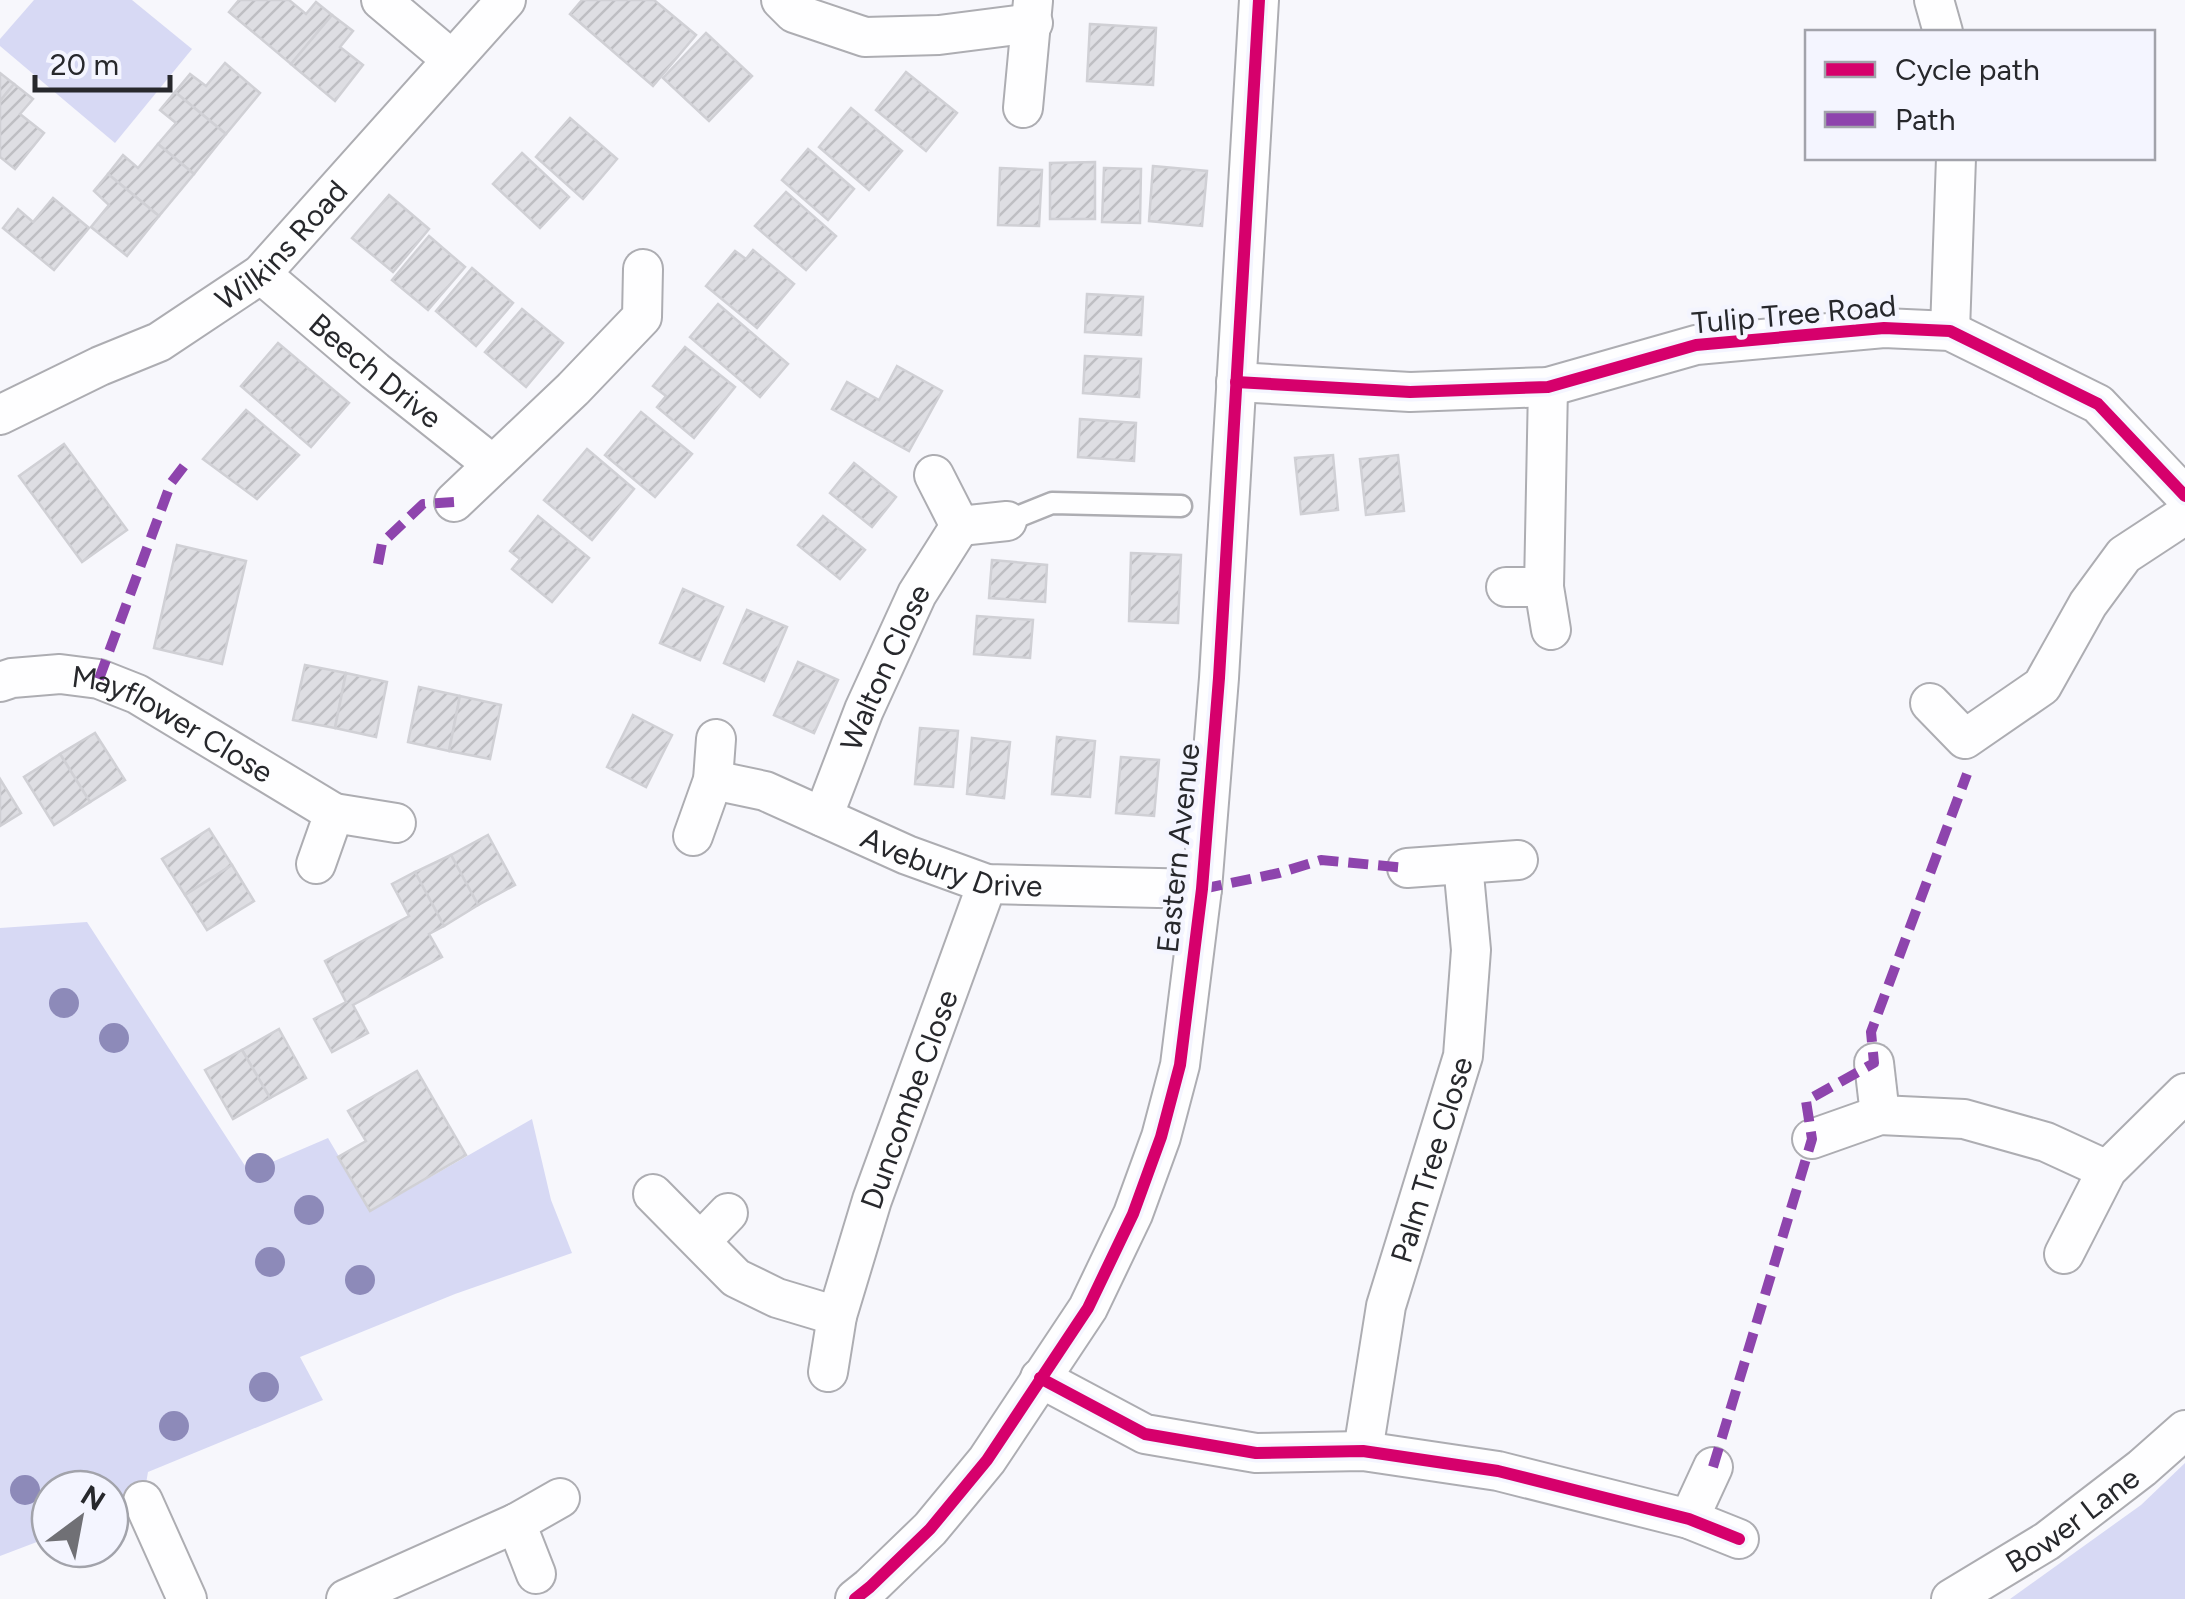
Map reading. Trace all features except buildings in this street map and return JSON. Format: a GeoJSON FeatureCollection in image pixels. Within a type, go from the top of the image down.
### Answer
{"type":"FeatureCollection","features":[{"type":"Feature","properties":{"kind":"street"},"geometry":{"type":"LineString","coordinates":[[381,0],[451,59]]}},
{"type":"Feature","properties":{"kind":"street","name":"Wilkins Road"},"geometry":{"type":"LineString","coordinates":[[0,415],[159,342],[261,274],[506,0]]}},
{"type":"Feature","properties":{"kind":"street"},"geometry":{"type":"LineString","coordinates":[[780,0],[794,12],[865,37],[939,35],[1033,11],[1023,108]]}},
{"type":"Feature","properties":{"kind":"street","name":"Eastern Avenue"},"geometry":{"type":"LineString","coordinates":[[855,1599],[930,1529],[987,1460],[1088,1308],[1133,1214],[1161,1137],[1180,1065],[1202,889],[1219,678],[1259,0]]}},
{"type":"Feature","properties":{"kind":"street"},"geometry":{"type":"LineString","coordinates":[[1934,0],[1942,30]]}},
{"type":"Feature","properties":{"kind":"street"},"geometry":{"type":"LineString","coordinates":[[1950,330],[1956,160]]}},
{"type":"Feature","properties":{"kind":"street"},"geometry":{"type":"LineString","coordinates":[[454,502],[642,317],[643,269]]}},
{"type":"Feature","properties":{"kind":"street","name":"Beech Drive"},"geometry":{"type":"LineString","coordinates":[[261,274],[374,372],[492,464]]}},
{"type":"Feature","properties":{"kind":"street","name":"Tulip Tree Road"},"geometry":{"type":"LineString","coordinates":[[1236,382],[1410,392],[1548,388],[1696,345],[1884,328],[1950,330],[2098,404],[2185,496]]}},
{"type":"Feature","properties":{"kind":"street"},"geometry":{"type":"LineString","coordinates":[[1548,388],[1544,587],[1552,630]]}},
{"type":"Feature","properties":{"kind":"street"},"geometry":{"type":"LineString","coordinates":[[934,475],[960,526],[1007,521]]}},
{"type":"Feature","properties":{"kind":"street"},"geometry":{"type":"LineString","coordinates":[[1930,703],[1966,757],[2042,686],[2088,604],[2124,555],[2185,516]]}},
{"type":"Feature","properties":{"kind":"street","name":"Walton Close"},"geometry":{"type":"LineString","coordinates":[[823,817],[864,710],[917,594],[960,526]]}},
{"type":"Feature","properties":{"kind":"street"},"geometry":{"type":"LineString","coordinates":[[1506,587],[1544,587]]}},
{"type":"Feature","properties":{"kind":"street","name":"Mayflower Close"},"geometry":{"type":"LineString","coordinates":[[0,682],[60,674],[99,679],[137,694],[334,812],[396,822]]}},
{"type":"Feature","properties":{"kind":"street"},"geometry":{"type":"LineString","coordinates":[[693,836],[713,780],[716,740]]}},
{"type":"Feature","properties":{"kind":"street","name":"Avebury Drive"},"geometry":{"type":"LineString","coordinates":[[713,780],[765,791],[907,855],[988,884],[1202,889]]}},
{"type":"Feature","properties":{"kind":"street"},"geometry":{"type":"LineString","coordinates":[[316,864],[334,812]]}},
{"type":"Feature","properties":{"kind":"street"},"geometry":{"type":"LineString","coordinates":[[1407,868],[1518,860]]}},
{"type":"Feature","properties":{"kind":"street","name":"Palm Tree Close"},"geometry":{"type":"LineString","coordinates":[[1363,1451],[1386,1306],[1463,1056],[1471,950],[1463,864]]}},
{"type":"Feature","properties":{"kind":"street","name":"Duncombe Close"},"geometry":{"type":"LineString","coordinates":[[828,1372],[838,1316],[884,1167],[988,884]]}},
{"type":"Feature","properties":{"kind":"street"},"geometry":{"type":"LineString","coordinates":[[1874,1062],[1880,1115]]}},
{"type":"Feature","properties":{"kind":"street"},"geometry":{"type":"LineString","coordinates":[[2064,1254],[2106,1170],[2185,1093]]}},
{"type":"Feature","properties":{"kind":"street"},"geometry":{"type":"LineString","coordinates":[[1812,1139],[1880,1115],[1964,1119],[2046,1142],[2106,1170]]}},
{"type":"Feature","properties":{"kind":"street"},"geometry":{"type":"LineString","coordinates":[[653,1194],[736,1278],[777,1298],[838,1316]]}},
{"type":"Feature","properties":{"kind":"street"},"geometry":{"type":"LineString","coordinates":[[701,1241],[728,1213]]}},
{"type":"Feature","properties":{"kind":"street"},"geometry":{"type":"LineString","coordinates":[[1040,1378],[1145,1434],[1256,1453],[1363,1451],[1498,1471],[1688,1519],[1738,1539]]}},
{"type":"Feature","properties":{"kind":"street","name":"Bower Lane"},"geometry":{"type":"LineString","coordinates":[[1951,1599],[2047,1542],[2185,1430]]}},
{"type":"Feature","properties":{"kind":"street"},"geometry":{"type":"LineString","coordinates":[[1688,1519],[1712,1468]]}},
{"type":"Feature","properties":{"kind":"street"},"geometry":{"type":"LineString","coordinates":[[346,1599],[560,1498]]}},
{"type":"Feature","properties":{"kind":"street"},"geometry":{"type":"LineString","coordinates":[[143,1501],[186,1599]]}},
{"type":"Feature","properties":{"kind":"street"},"geometry":{"type":"LineString","coordinates":[[516,1522],[536,1574]]}},
{"type":"Feature","properties":{"kind":"lane"},"geometry":{"type":"LineString","coordinates":[[1007,521],[1052,503],[1182,506]]}},
{"type":"Feature","properties":{"kind":"shaded area"},"geometry":{"type":"Polygon","coordinates":[[[34,0],[132,0],[192,49],[115,143],[0,46],[0,39],[34,0]]]}},
{"type":"Feature","properties":{"kind":"shaded area"},"geometry":{"type":"Polygon","coordinates":[[[87,922],[249,1172],[328,1138],[371,1211],[532,1119],[551,1200],[572,1253],[455,1294],[300,1357],[323,1400],[148,1472],[143,1501],[130,1506],[130,1469],[30,1469],[30,1545],[0,1556],[0,928],[87,922]]]}},
{"type":"Feature","properties":{"kind":"shaded area"},"geometry":{"type":"Polygon","coordinates":[[[2185,1463],[2185,1599],[2010,1599],[2141,1505],[2185,1463]]]}},
{"type":"Feature","properties":{"kind":"marked path"},"geometry":{"type":"LineString","coordinates":[[99,679],[171,483],[184,466]]}},
{"type":"Feature","properties":{"kind":"marked path"},"geometry":{"type":"LineString","coordinates":[[378,564],[382,543],[423,504],[454,502]]}},
{"type":"Feature","properties":{"kind":"marked path"},"geometry":{"type":"LineString","coordinates":[[1713,1467],[1812,1139],[1806,1101],[1874,1063],[1871,1032],[1967,774]]}},
{"type":"Feature","properties":{"kind":"marked path"},"geometry":{"type":"LineString","coordinates":[[1202,889],[1321,860],[1407,868]]}},
{"type":"Feature","properties":{"kind":"cycle path"},"geometry":{"type":"LineString","coordinates":[[855,1599],[930,1529],[987,1460],[1088,1308],[1133,1214],[1161,1137],[1180,1065],[1202,889],[1219,678],[1259,0]]}},
{"type":"Feature","properties":{"kind":"cycle path"},"geometry":{"type":"LineString","coordinates":[[1236,382],[1410,392],[1548,387],[1696,345],[1884,328],[1950,331],[2098,404],[2185,496]]}},
{"type":"Feature","properties":{"kind":"cycle path"},"geometry":{"type":"LineString","coordinates":[[1040,1378],[1145,1434],[1256,1453],[1363,1451],[1498,1471],[1689,1519],[1739,1539]]}}]}
